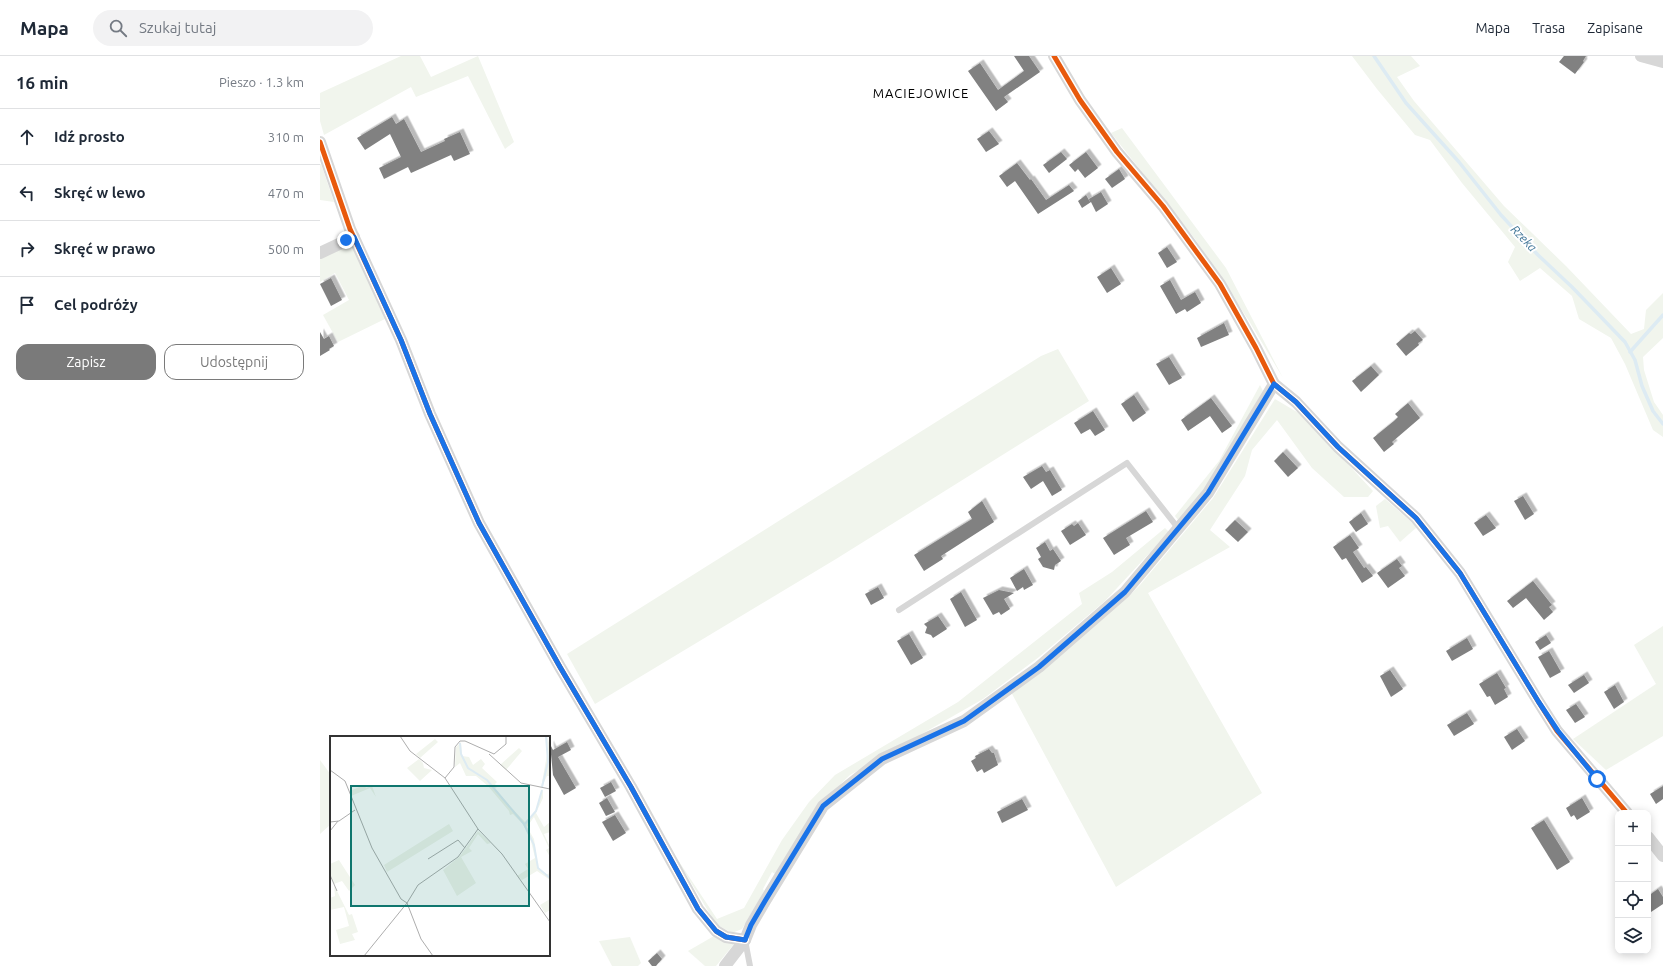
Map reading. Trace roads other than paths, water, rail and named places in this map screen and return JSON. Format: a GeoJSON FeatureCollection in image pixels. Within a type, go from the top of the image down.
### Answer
{"type":"FeatureCollection","features":[{"type":"Feature","properties":{"kind":"street"},"geometry":{"type":"LineString","coordinates":[[1054,56],[1080,100],[1117,152],[1163,206],[1220,284],[1256,348],[1274,384],[1296,402],[1338,447],[1416,518],[1460,573],[1558,731],[1624,810]]}},
{"type":"Feature","properties":{"kind":"street"},"geometry":{"type":"LineString","coordinates":[[1641,56],[1663,62]]}},
{"type":"Feature","properties":{"kind":"street"},"geometry":{"type":"LineString","coordinates":[[320,142],[354,237],[401,340],[433,421],[483,530],[560,667],[631,787],[698,909],[716,931],[726,937],[745,940]]}},
{"type":"Feature","properties":{"kind":"street"},"geometry":{"type":"LineString","coordinates":[[320,253],[354,237]]}},
{"type":"Feature","properties":{"kind":"street"},"geometry":{"type":"LineString","coordinates":[[725,966],[745,940],[751,925],[823,806],[882,759],[964,721],[1039,667],[1125,592],[1208,493],[1274,384]]}},
{"type":"Feature","properties":{"kind":"street"},"geometry":{"type":"LineString","coordinates":[[1651,841],[1663,856]]}},
{"type":"Feature","properties":{"kind":"lane"},"geometry":{"type":"LineString","coordinates":[[899,610],[1127,463],[1178,528]]}},
{"type":"Feature","properties":{"kind":"lane"},"geometry":{"type":"LineString","coordinates":[[745,940],[750,966]]}},
{"type":"Feature","properties":{"kind":"waterway","name":"Rzeka"},"geometry":{"type":"LineString","coordinates":[[1374,56],[1406,103],[1459,162],[1501,215],[1538,255],[1572,287],[1625,342],[1635,360],[1642,386],[1653,411],[1663,424]]}},
{"type":"Feature","properties":{"kind":"waterway"},"geometry":{"type":"LineString","coordinates":[[1630,352],[1663,315]]}},
{"type":"Feature","properties":{"kind":"district","name":"MACIEJOWICE"},"geometry":{"type":"Point","coordinates":[921,93]}}]}
